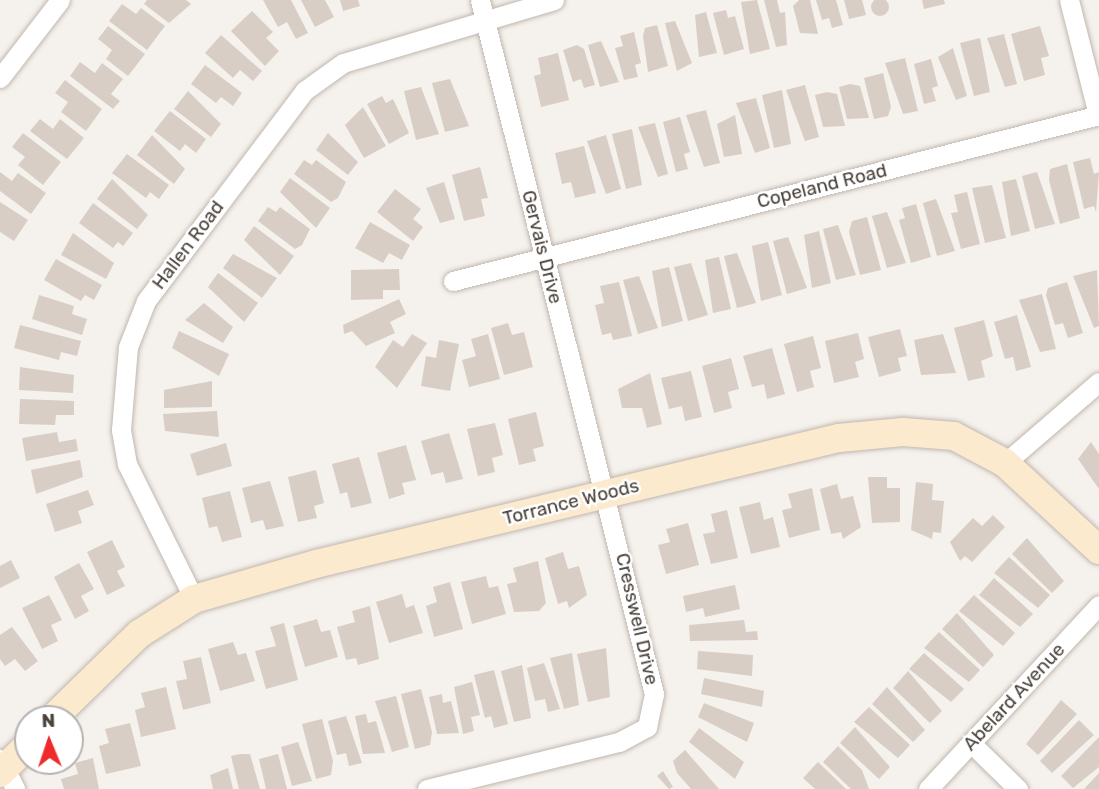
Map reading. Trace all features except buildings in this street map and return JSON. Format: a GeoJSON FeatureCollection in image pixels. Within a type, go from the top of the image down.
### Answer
{"type":"FeatureCollection","features":[{"type":"Feature","properties":{"kind":"street"},"geometry":{"type":"LineString","coordinates":[[0,78],[60,0]]}},
{"type":"Feature","properties":{"kind":"street","name":"Hallen Road"},"geometry":{"type":"LineString","coordinates":[[194,600],[127,464],[121,430],[125,360],[146,302],[304,91],[343,63],[482,9],[554,0]]}},
{"type":"Feature","properties":{"kind":"street"},"geometry":{"type":"LineString","coordinates":[[1069,0],[1099,115]]}},
{"type":"Feature","properties":{"kind":"street","name":"Gervais Drive"},"geometry":{"type":"LineString","coordinates":[[482,9],[606,494]]}},
{"type":"Feature","properties":{"kind":"street","name":"Copeland Road"},"geometry":{"type":"LineString","coordinates":[[453,281],[1099,115]]}},
{"type":"Feature","properties":{"kind":"street"},"geometry":{"type":"LineString","coordinates":[[1005,463],[1099,382]]}},
{"type":"Feature","properties":{"kind":"street","name":"Torrance Woods"},"geometry":{"type":"LineString","coordinates":[[66,705],[139,634],[194,600],[606,494],[839,438],[903,432],[954,436],[1005,463],[1099,550]]}},
{"type":"Feature","properties":{"kind":"street","name":"Cresswell Drive"},"geometry":{"type":"LineString","coordinates":[[427,789],[619,742],[647,727],[654,694],[651,663],[606,494]]}},
{"type":"Feature","properties":{"kind":"street","name":"Abelard Avenue"},"geometry":{"type":"LineString","coordinates":[[928,789],[1099,606]]}},
{"type":"Feature","properties":{"kind":"street"},"geometry":{"type":"LineString","coordinates":[[971,743],[1018,789]]}}]}
